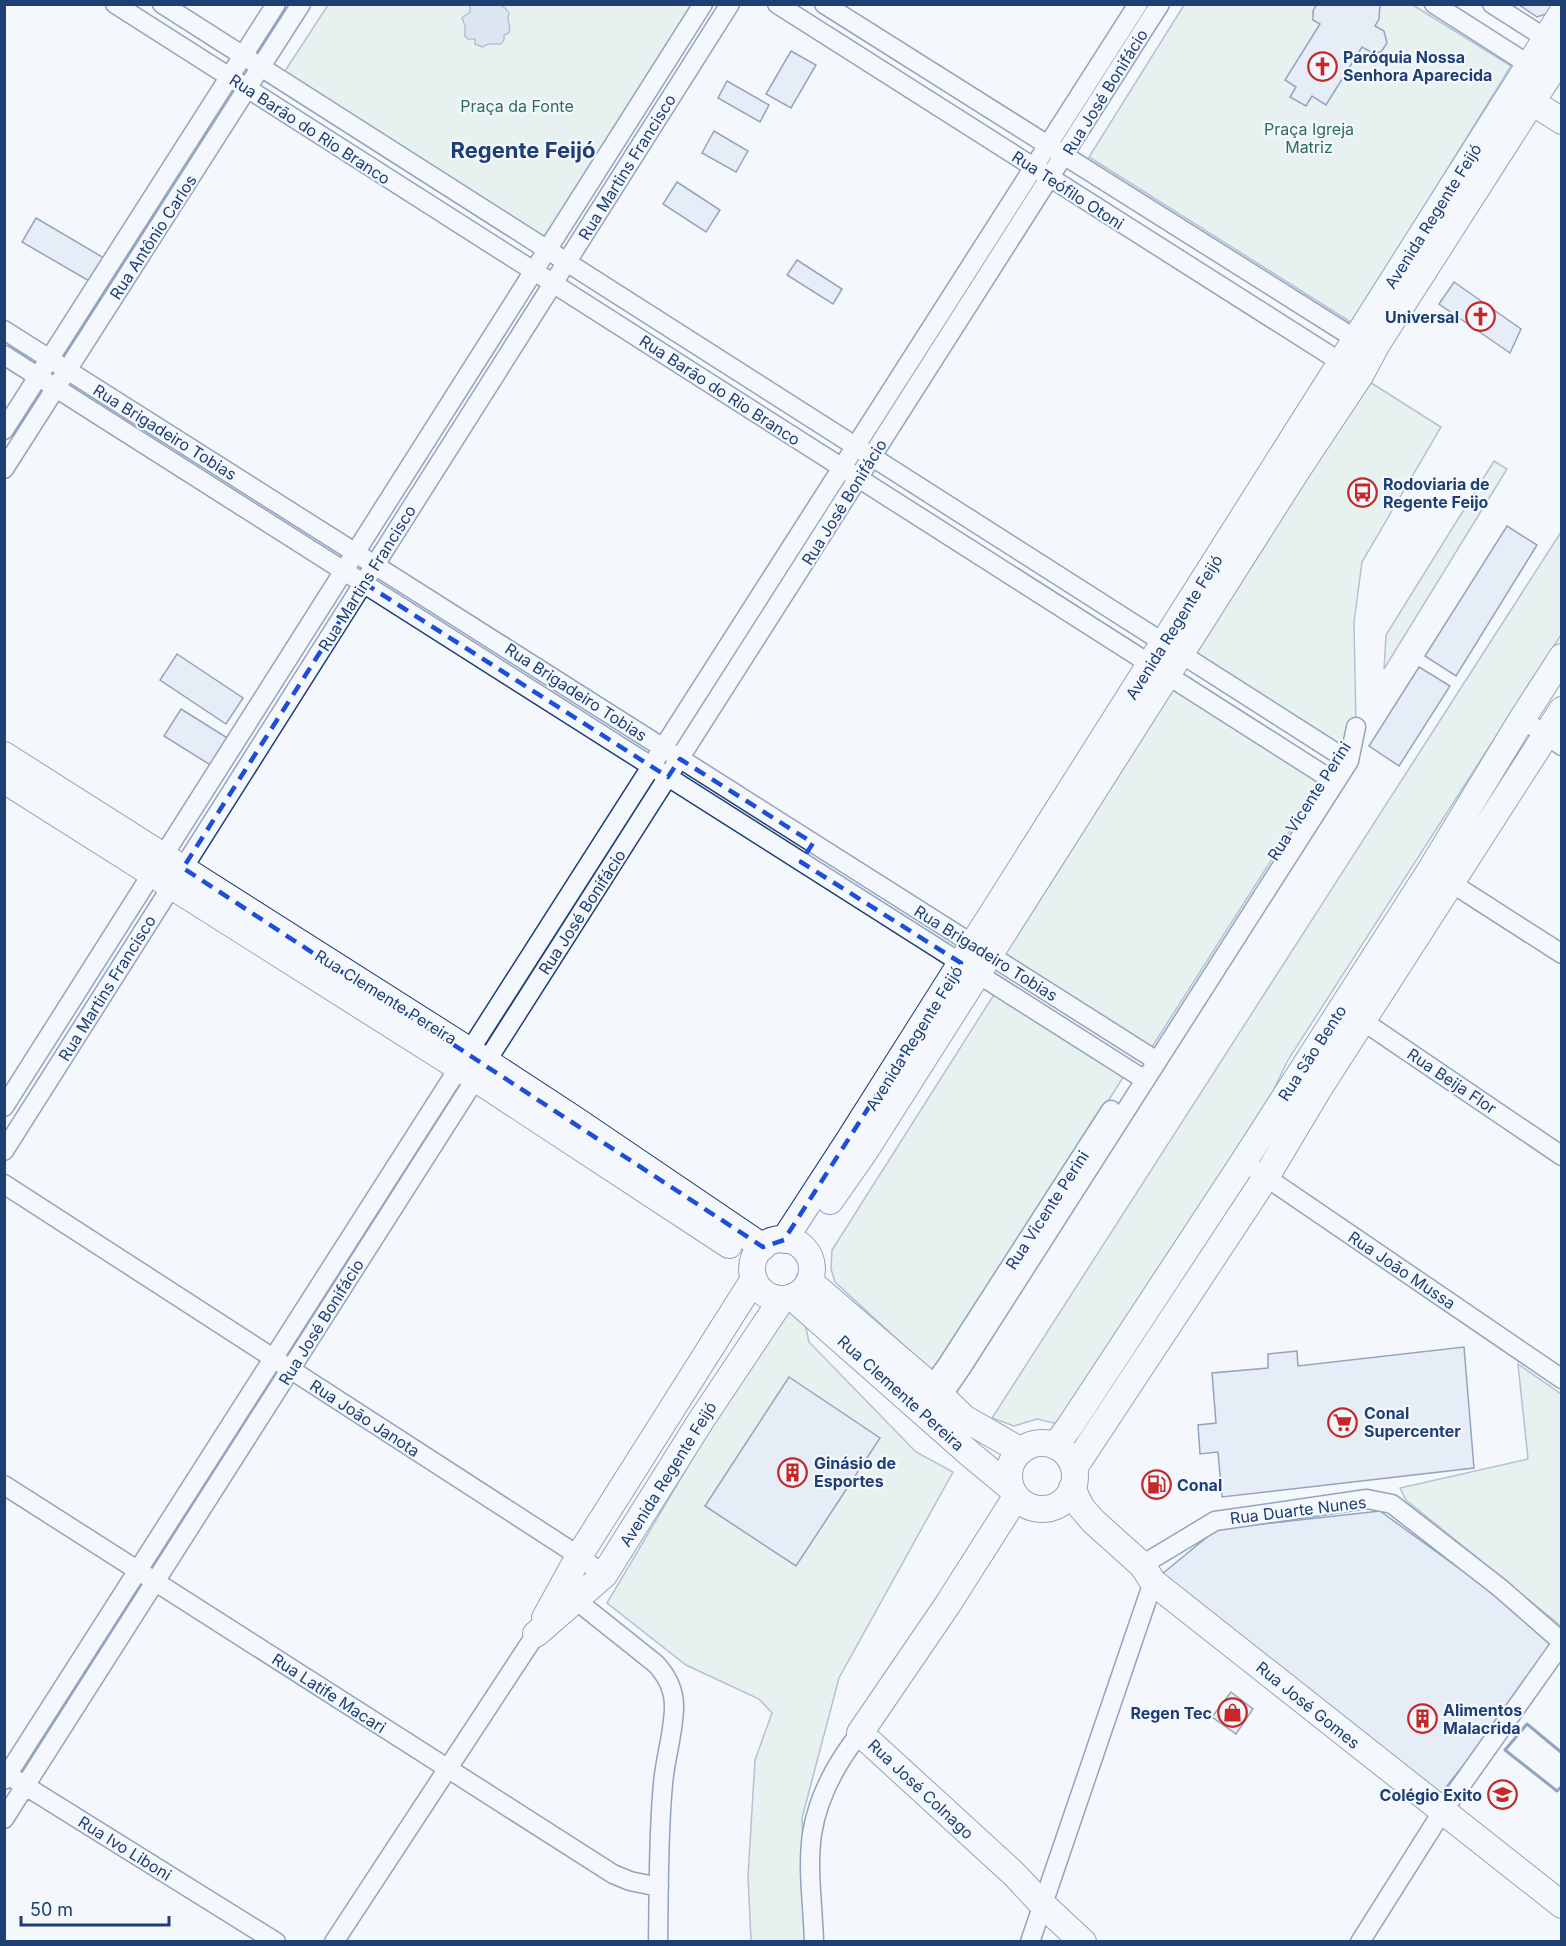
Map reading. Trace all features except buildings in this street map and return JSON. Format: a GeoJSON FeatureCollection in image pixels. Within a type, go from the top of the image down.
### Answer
{"type":"FeatureCollection","features":[{"type":"Feature","properties":{"kind":"street","name":"Rua Barão do Rio Branco"},"geometry":{"type":"LineString","coordinates":[[115,4],[1330,779]]}},
{"type":"Feature","properties":{"kind":"street","name":"Rua Barão do Rio Branco"},"geometry":{"type":"LineString","coordinates":[[162,4],[1344,757]]}},
{"type":"Feature","properties":{"kind":"street","name":"Rua Antônio Carlos"},"geometry":{"type":"LineString","coordinates":[[4,430],[276,4]]}},
{"type":"Feature","properties":{"kind":"street","name":"Rua Antônio Carlos"},"geometry":{"type":"LineString","coordinates":[[4,470],[301,4]]}},
{"type":"Feature","properties":{"kind":"street","name":"Rua Martins Francisco"},"geometry":{"type":"LineString","coordinates":[[4,1151],[282,670],[703,4]]}},
{"type":"Feature","properties":{"kind":"street","name":"Rua Martins Francisco"},"geometry":{"type":"LineString","coordinates":[[4,1107],[167,871],[302,682],[730,4]]}},
{"type":"Feature","properties":{"kind":"street","name":"Rua Teófilo Otoni"},"geometry":{"type":"LineString","coordinates":[[777,4],[1049,179],[1351,368]]}},
{"type":"Feature","properties":{"kind":"street","name":"Rua Teófilo Otoni"},"geometry":{"type":"LineString","coordinates":[[824,4],[1365,345]]}},
{"type":"Feature","properties":{"kind":"street","name":"Rua José Bonifácio"},"geometry":{"type":"LineString","coordinates":[[4,1819],[290,1371],[663,748],[1138,4]]}},
{"type":"Feature","properties":{"kind":"street","name":"Rua José Bonifácio"},"geometry":{"type":"LineString","coordinates":[[6,1776],[274,1359],[680,759],[1160,4]]}},
{"type":"Feature","properties":{"kind":"street"},"geometry":{"type":"LineString","coordinates":[[1434,4],[1538,71]]}},
{"type":"Feature","properties":{"kind":"street"},"geometry":{"type":"LineString","coordinates":[[1492,4],[1556,47]]}},
{"type":"Feature","properties":{"kind":"street","name":"Avenida Regente Feijó"},"geometry":{"type":"LineString","coordinates":[[334,1941],[536,1634],[568,1594],[579,1556],[771,1254],[857,1145],[1522,96],[1556,47],[1562,12]]}},
{"type":"Feature","properties":{"kind":"street"},"geometry":{"type":"LineString","coordinates":[[1522,96],[1562,121]]}},
{"type":"Feature","properties":{"kind":"street","name":"Rua Brigadeiro Tobias"},"geometry":{"type":"LineString","coordinates":[[4,330],[813,843],[1140,1076]]}},
{"type":"Feature","properties":{"kind":"street","name":"Rua Brigadeiro Tobias"},"geometry":{"type":"LineString","coordinates":[[4,355],[801,862],[1152,1058]]}},
{"type":"Feature","properties":{"kind":"street","name":"Rua São Bento"},"geometry":{"type":"LineString","coordinates":[[1073,1478],[1266,1177],[1318,1090],[1352,1014],[1431,868],[1521,719],[1562,657]]}},
{"type":"Feature","properties":{"kind":"street"},"geometry":{"type":"LineString","coordinates":[[282,670],[302,682]]}},
{"type":"Feature","properties":{"kind":"street","name":"Rua São Bento"},"geometry":{"type":"LineString","coordinates":[[1055,1446],[1077,1417],[1244,1161],[1451,884],[1553,740],[1562,710]]}},
{"type":"Feature","properties":{"kind":"street"},"geometry":{"type":"LineString","coordinates":[[1521,719],[1553,740]]}},
{"type":"Feature","properties":{"kind":"street","name":"Rua Clemente Pereira"},"geometry":{"type":"LineString","coordinates":[[4,755],[167,871],[771,1254]]}},
{"type":"Feature","properties":{"kind":"street","name":"Rua Vicente Perini"},"geometry":{"type":"LineString","coordinates":[[930,1401],[1344,757]]}},
{"type":"Feature","properties":{"kind":"street","name":"Rua Clemente Pereira"},"geometry":{"type":"LineString","coordinates":[[4,780],[167,871]]}},
{"type":"Feature","properties":{"kind":"street"},"geometry":{"type":"LineString","coordinates":[[801,862],[813,843]]}},
{"type":"Feature","properties":{"kind":"street"},"geometry":{"type":"LineString","coordinates":[[1431,868],[1451,884],[1562,954]]}},
{"type":"Feature","properties":{"kind":"street","name":"Rua Beija Flor"},"geometry":{"type":"LineString","coordinates":[[1352,1014],[1562,1156]]}},
{"type":"Feature","properties":{"kind":"street","name":"Rua João Mussa"},"geometry":{"type":"LineString","coordinates":[[1244,1161],[1562,1379]]}},
{"type":"Feature","properties":{"kind":"street","name":"Rua João Janota"},"geometry":{"type":"LineString","coordinates":[[4,1184],[579,1556],[604,1575]]}},
{"type":"Feature","properties":{"kind":"street"},"geometry":{"type":"LineString","coordinates":[[807,1252],[812,1272],[795,1293],[768,1296],[757,1286],[771,1254],[807,1252]]}},
{"type":"Feature","properties":{"kind":"street","name":"Avenida Regente Feijó"},"geometry":{"type":"LineString","coordinates":[[568,1594],[604,1575],[700,1422],[795,1293]]}},
{"type":"Feature","properties":{"kind":"street","name":"Rua Clemente Pereira"},"geometry":{"type":"LineString","coordinates":[[795,1293],[930,1401],[1021,1450]]}},
{"type":"Feature","properties":{"kind":"street","name":"Rua Clemente Pereira"},"geometry":{"type":"LineString","coordinates":[[930,1401],[970,1454],[1014,1492]]}},
{"type":"Feature","properties":{"kind":"street"},"geometry":{"type":"LineString","coordinates":[[674,1406],[700,1422]]}},
{"type":"Feature","properties":{"kind":"street"},"geometry":{"type":"LineString","coordinates":[[1037,1443],[1055,1446],[1064,1451],[1070,1459],[1073,1478],[1063,1501],[1045,1509],[1025,1504],[1014,1492],[1009,1478],[1014,1458],[1021,1450],[1037,1443]]}},
{"type":"Feature","properties":{"kind":"street","name":"Rua José Gomes"},"geometry":{"type":"LineString","coordinates":[[1073,1478],[1081,1507],[1148,1574],[1442,1812],[1562,1905]]}},
{"type":"Feature","properties":{"kind":"street","name":"Rua Latife Macari"},"geometry":{"type":"LineString","coordinates":[[4,1485],[613,1874],[630,1881],[659,1887]]}},
{"type":"Feature","properties":{"kind":"street","name":"Rua José Colnago"},"geometry":{"type":"LineString","coordinates":[[1014,1492],[948,1604],[860,1733],[1015,1875],[1042,1904],[1083,1941]]}},
{"type":"Feature","properties":{"kind":"street","name":"Rua Duarte Nunes"},"geometry":{"type":"LineString","coordinates":[[1148,1574],[1215,1521],[1367,1499],[1392,1504],[1499,1587],[1562,1642]]}},
{"type":"Feature","properties":{"kind":"street"},"geometry":{"type":"LineString","coordinates":[[1030,1941],[1148,1574]]}},
{"type":"Feature","properties":{"kind":"street"},"geometry":{"type":"LineString","coordinates":[[568,1594],[656,1664],[666,1675],[672,1690],[674,1706],[663,1782],[658,1941]]}},
{"type":"Feature","properties":{"kind":"street"},"geometry":{"type":"LineString","coordinates":[[1360,1941],[1442,1812],[1562,1642]]}},
{"type":"Feature","properties":{"kind":"street"},"geometry":{"type":"LineString","coordinates":[[814,1941],[811,1866],[812,1835],[816,1815],[834,1770],[843,1754],[860,1733]]}},
{"type":"Feature","properties":{"kind":"street","name":"Rua Ivo Liboni"},"geometry":{"type":"LineString","coordinates":[[6,1776],[26,1786],[276,1941]]}},
{"type":"Feature","properties":{"kind":"highlighted area"},"geometry":{"type":"Polygon","coordinates":[[[364,583],[668,777],[680,759],[813,843],[801,862],[961,963],[784,1240],[763,1247],[183,868],[364,583]]]}},
{"type":"Feature","properties":{"kind":"green space","name":"Praça da Fonte"},"geometry":{"type":"Polygon","coordinates":[[[328,5],[700,5],[548,244],[283,74],[328,5]]]}},
{"type":"Feature","properties":{"kind":"green space","name":"Praça Igreja Matriz"},"geometry":{"type":"Polygon","coordinates":[[[1184,5],[1413,5],[1511,66],[1352,323],[1089,157],[1184,5]]]}},
{"type":"Feature","properties":{"kind":"green space"},"geometry":{"type":"Polygon","coordinates":[[[1365,379],[1441,427],[1362,562],[1354,622],[1356,727],[1339,754],[1181,654],[1365,379]]]}},
{"type":"Feature","properties":{"kind":"green space"},"geometry":{"type":"Polygon","coordinates":[[[1494,461],[1507,469],[1384,669],[1386,635],[1494,461]]]}},
{"type":"Feature","properties":{"kind":"green space"},"geometry":{"type":"Polygon","coordinates":[[[1561,532],[1561,635],[1288,1060],[1205,1232],[1062,1425],[1037,1419],[1014,1426],[992,1418],[1561,532]]]}},
{"type":"Feature","properties":{"kind":"green space"},"geometry":{"type":"Polygon","coordinates":[[[1167,675],[1325,776],[1147,1055],[989,955],[1167,675]]]}},
{"type":"Feature","properties":{"kind":"green space"},"geometry":{"type":"Polygon","coordinates":[[[995,993],[1124,1076],[935,1374],[835,1282],[831,1269],[832,1250],[995,993]]]}},
{"type":"Feature","properties":{"kind":"green space"},"geometry":{"type":"Polygon","coordinates":[[[780,1311],[803,1314],[809,1342],[916,1452],[953,1472],[839,1678],[802,1818],[806,1941],[751,1941],[748,1876],[755,1760],[772,1713],[759,1699],[686,1665],[607,1603],[780,1311]]]}},
{"type":"Feature","properties":{"kind":"green space"},"geometry":{"type":"Polygon","coordinates":[[[1518,1364],[1561,1394],[1561,1626],[1406,1500],[1400,1488],[1528,1459],[1518,1364]]]}},
{"type":"Feature","properties":{"kind":"water"},"geometry":{"type":"Polygon","coordinates":[[[495,4],[508,11],[510,31],[504,35],[501,44],[489,44],[482,47],[475,44],[475,39],[468,39],[465,36],[462,18],[470,12],[470,5],[495,4]]]}},
{"type":"Feature","properties":{"kind":"wall"},"geometry":{"type":"LineString","coordinates":[[1562,1753],[1527,1724],[1505,1750],[1557,1791],[1562,1786]]}},
{"type":"Feature","properties":{"kind":"place","name":"Paróquia Nossa Senhora Aparecida"},"geometry":{"type":"Point","coordinates":[1322,66]}},
{"type":"Feature","properties":{"kind":"place","name":"Universal"},"geometry":{"type":"Point","coordinates":[1480,317]}},
{"type":"Feature","properties":{"kind":"place","name":"Rodoviaria de Regente Feijo"},"geometry":{"type":"Point","coordinates":[1362,493]}},
{"type":"Feature","properties":{"kind":"place","name":"Conal Supercenter"},"geometry":{"type":"Point","coordinates":[1343,1422]}},
{"type":"Feature","properties":{"kind":"place","name":"Ginásio de Esportes"},"geometry":{"type":"Point","coordinates":[793,1472]}},
{"type":"Feature","properties":{"kind":"place","name":"Conal"},"geometry":{"type":"Point","coordinates":[1156,1485]}},
{"type":"Feature","properties":{"kind":"place","name":"Regen Tec"},"geometry":{"type":"Point","coordinates":[1233,1713]}},
{"type":"Feature","properties":{"kind":"place","name":"Alimentos Malacrida"},"geometry":{"type":"Point","coordinates":[1422,1719]}},
{"type":"Feature","properties":{"kind":"place","name":"Colégio Exito"},"geometry":{"type":"Point","coordinates":[1503,1795]}},
{"type":"Feature","properties":{"kind":"district","name":"Regente Feijó"},"geometry":{"type":"Point","coordinates":[523,150]}}]}
